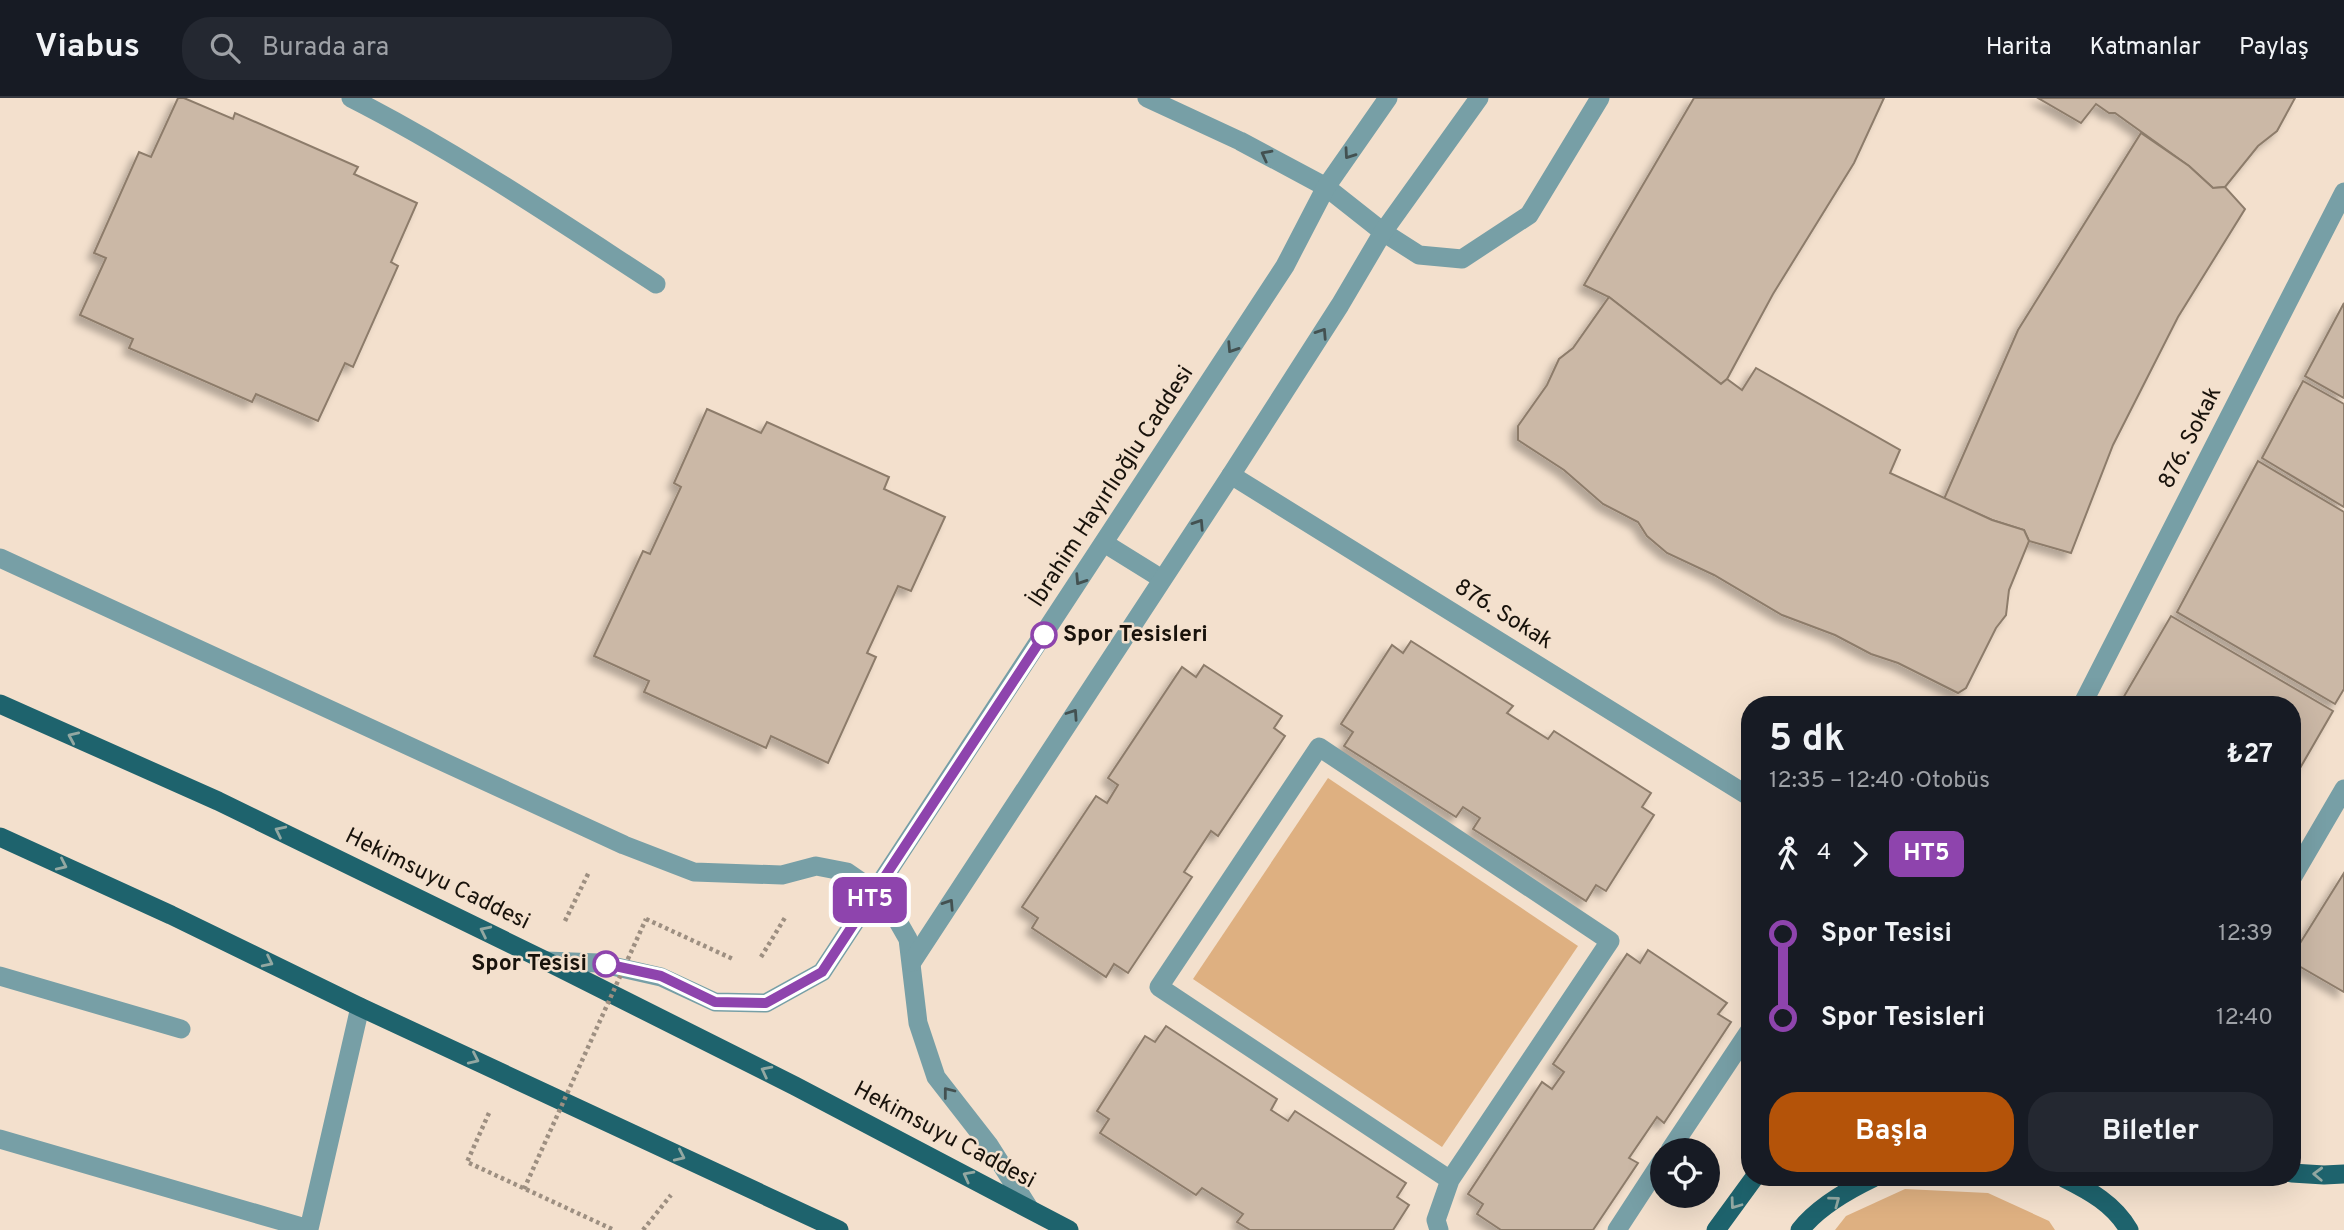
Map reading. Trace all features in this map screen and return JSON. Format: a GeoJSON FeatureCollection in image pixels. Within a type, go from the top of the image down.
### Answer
{"type":"FeatureCollection","features":[{"type":"Feature","properties":{"kind":"main road","name":"Hekimsuyu Caddesi"},"geometry":{"type":"LineString","coordinates":[[0,704],[218,801],[546,961],[795,1086],[1069,1230]]}},
{"type":"Feature","properties":{"kind":"main road"},"geometry":{"type":"LineString","coordinates":[[0,837],[839,1230]]}},
{"type":"Feature","properties":{"kind":"main road"},"geometry":{"type":"LineString","coordinates":[[2301,1174],[2344,1174]]}},
{"type":"Feature","properties":{"kind":"main road"},"geometry":{"type":"LineString","coordinates":[[1716,1230],[1748,1186]]}},
{"type":"Feature","properties":{"kind":"main road"},"geometry":{"type":"LineString","coordinates":[[1800,1230],[1806,1222],[1857,1186]]}},
{"type":"Feature","properties":{"kind":"main road"},"geometry":{"type":"LineString","coordinates":[[2079,1186],[2098,1196],[2123,1220],[2129,1230]]}},
{"type":"Feature","properties":{"kind":"street"},"geometry":{"type":"LineString","coordinates":[[351,98],[402,124],[490,177],[656,284]]}},
{"type":"Feature","properties":{"kind":"street"},"geometry":{"type":"LineString","coordinates":[[1147,98],[1240,141],[1326,187],[1383,232],[1419,255],[1462,259],[1529,215],[1600,98]]}},
{"type":"Feature","properties":{"kind":"street","name":"İbrahim Hayırlıoğlu Caddesi"},"geometry":{"type":"LineString","coordinates":[[546,961],[599,962],[661,976],[715,1002],[766,1003],[822,972],[1285,266],[1326,187],[1388,98]]}},
{"type":"Feature","properties":{"kind":"street"},"geometry":{"type":"LineString","coordinates":[[912,962],[1231,475],[1340,305],[1383,232],[1479,98]]}},
{"type":"Feature","properties":{"kind":"street","name":"876. Sokak"},"geometry":{"type":"LineString","coordinates":[[2087,696],[2344,192]]}},
{"type":"Feature","properties":{"kind":"street","name":"876. Sokak"},"geometry":{"type":"LineString","coordinates":[[1231,475],[1741,791]]}},
{"type":"Feature","properties":{"kind":"street"},"geometry":{"type":"LineString","coordinates":[[1104,543],[1162,579]]}},
{"type":"Feature","properties":{"kind":"street"},"geometry":{"type":"LineString","coordinates":[[0,558],[606,836],[694,872],[782,875],[816,866],[847,872],[876,892],[892,911],[908,939],[918,1023],[936,1077],[989,1145],[1028,1208]]}},
{"type":"Feature","properties":{"kind":"street"},"geometry":{"type":"LineString","coordinates":[[1439,1230],[1436,1220],[1450,1180],[1610,941],[1319,747],[1159,987],[1450,1180]]}},
{"type":"Feature","properties":{"kind":"street"},"geometry":{"type":"LineString","coordinates":[[2301,862],[2344,789]]}},
{"type":"Feature","properties":{"kind":"street"},"geometry":{"type":"LineString","coordinates":[[0,976],[181,1029]]}},
{"type":"Feature","properties":{"kind":"street"},"geometry":{"type":"LineString","coordinates":[[0,1139],[309,1229],[360,1007]]}},
{"type":"Feature","properties":{"kind":"street"},"geometry":{"type":"LineString","coordinates":[[1678,1138],[1741,1044]]}},
{"type":"Feature","properties":{"kind":"street"},"geometry":{"type":"LineString","coordinates":[[1617,1230],[1650,1179]]}},
{"type":"Feature","properties":{"kind":"path"},"geometry":{"type":"LineString","coordinates":[[546,961],[606,836]]}},
{"type":"Feature","properties":{"kind":"path"},"geometry":{"type":"LineString","coordinates":[[754,968],[816,866]]}},
{"type":"Feature","properties":{"kind":"path"},"geometry":{"type":"LineString","coordinates":[[524,1189],[646,919],[796,988]]}},
{"type":"Feature","properties":{"kind":"path"},"geometry":{"type":"LineString","coordinates":[[507,1074],[467,1161],[614,1230]]}},
{"type":"Feature","properties":{"kind":"shaded area"},"geometry":{"type":"Polygon","coordinates":[[[1328,778],[1578,946],[1442,1147],[1193,979],[1328,778]]]}},
{"type":"Feature","properties":{"kind":"shaded area"},"geometry":{"type":"Polygon","coordinates":[[[1905,1189],[1988,1193],[2049,1221],[2055,1230],[1835,1230],[1846,1216],[1905,1189]]]}},
{"type":"Feature","properties":{"kind":"building"},"geometry":{"type":"Polygon","coordinates":[[[178,98],[184,98],[233,119],[235,113],[358,167],[354,174],[417,203],[391,262],[398,266],[353,367],[345,363],[318,421],[256,394],[252,402],[129,348],[133,339],[80,315],[106,258],[94,253],[139,152],[151,157],[178,98]]]}},
{"type":"Feature","properties":{"kind":"building"},"geometry":{"type":"Polygon","coordinates":[[[1694,98],[1884,98],[1854,163],[1773,294],[1727,379],[1721,384],[1609,297],[1584,285],[1694,98]]]}},
{"type":"Feature","properties":{"kind":"building"},"geometry":{"type":"Polygon","coordinates":[[[2038,98],[2295,98],[2277,131],[2258,146],[2225,187],[2213,188],[2189,166],[2115,113],[2109,113],[2096,104],[2081,123],[2038,98]]]}},
{"type":"Feature","properties":{"kind":"building"},"geometry":{"type":"Polygon","coordinates":[[[2141,133],[2189,166],[2213,188],[2225,187],[2245,209],[2178,317],[2113,445],[2071,553],[2029,541],[2024,530],[1992,520],[1944,499],[2018,330],[2141,133]]]}},
{"type":"Feature","properties":{"kind":"building"},"geometry":{"type":"Polygon","coordinates":[[[1609,297],[1721,384],[1727,379],[1742,390],[1756,368],[1900,450],[1890,473],[1992,520],[2024,530],[2029,541],[2009,590],[2006,615],[1996,628],[1966,688],[1958,693],[1835,635],[1782,615],[1714,575],[1667,553],[1647,536],[1638,522],[1603,504],[1564,470],[1518,440],[1518,426],[1547,385],[1559,359],[1573,348],[1609,297]]]}},
{"type":"Feature","properties":{"kind":"building"},"geometry":{"type":"Polygon","coordinates":[[[2344,303],[2344,398],[2305,376],[2344,303]]]}},
{"type":"Feature","properties":{"kind":"building"},"geometry":{"type":"Polygon","coordinates":[[[2303,381],[2344,404],[2344,507],[2262,458],[2303,381]]]}},
{"type":"Feature","properties":{"kind":"building"},"geometry":{"type":"Polygon","coordinates":[[[707,409],[761,433],[767,422],[889,477],[884,489],[945,517],[911,591],[898,586],[867,653],[876,657],[828,763],[771,736],[766,748],[644,692],[649,681],[594,656],[643,551],[650,554],[681,487],[674,483],[707,409]]]}},
{"type":"Feature","properties":{"kind":"building"},"geometry":{"type":"Polygon","coordinates":[[[2258,461],[2344,512],[2344,689],[2335,704],[2177,612],[2258,461]]]}},
{"type":"Feature","properties":{"kind":"building"},"geometry":{"type":"Polygon","coordinates":[[[2171,616],[2333,711],[2301,766],[2301,696],[2124,696],[2171,616]]]}},
{"type":"Feature","properties":{"kind":"building"},"geometry":{"type":"Polygon","coordinates":[[[1411,641],[1513,706],[1507,713],[1548,739],[1554,731],[1651,793],[1642,807],[1654,815],[1606,891],[1596,885],[1586,901],[1473,829],[1480,818],[1463,807],[1456,817],[1344,746],[1353,732],[1341,724],[1392,645],[1403,653],[1411,641]]]}},
{"type":"Feature","properties":{"kind":"building"},"geometry":{"type":"Polygon","coordinates":[[[1204,665],[1282,716],[1274,728],[1285,736],[1218,836],[1211,831],[1184,872],[1192,877],[1128,973],[1114,964],[1106,977],[1032,928],[1038,918],[1022,907],[1096,796],[1107,803],[1118,785],[1108,778],[1182,667],[1196,677],[1204,665]]]}},
{"type":"Feature","properties":{"kind":"building"},"geometry":{"type":"Polygon","coordinates":[[[2344,873],[2344,992],[2301,967],[2301,942],[2344,873]]]}},
{"type":"Feature","properties":{"kind":"building"},"geometry":{"type":"Polygon","coordinates":[[[1648,950],[1727,1003],[1718,1014],[1731,1022],[1664,1123],[1657,1117],[1629,1158],[1638,1163],[1593,1230],[1501,1230],[1477,1214],[1483,1204],[1468,1194],[1542,1082],[1552,1089],[1564,1072],[1553,1064],[1627,954],[1640,963],[1648,950]]]}},
{"type":"Feature","properties":{"kind":"building"},"geometry":{"type":"Polygon","coordinates":[[[1166,1026],[1277,1099],[1271,1110],[1288,1121],[1295,1111],[1406,1183],[1397,1197],[1409,1205],[1393,1230],[1250,1230],[1237,1222],[1243,1214],[1202,1188],[1196,1195],[1100,1133],[1109,1119],[1097,1111],[1145,1036],[1155,1042],[1166,1026]]]}},
{"type":"Feature","properties":{"kind":"bus line","name":"HT5"},"geometry":{"type":"LineString","coordinates":[[606,964],[661,976],[715,1002],[766,1003],[822,972],[1044,635]]}},
{"type":"Feature","properties":{"kind":"place","name":"Spor Tesisleri"},"geometry":{"type":"Point","coordinates":[1044,635]}},
{"type":"Feature","properties":{"kind":"place","name":"Spor Tesisi"},"geometry":{"type":"Point","coordinates":[606,964]}}]}
